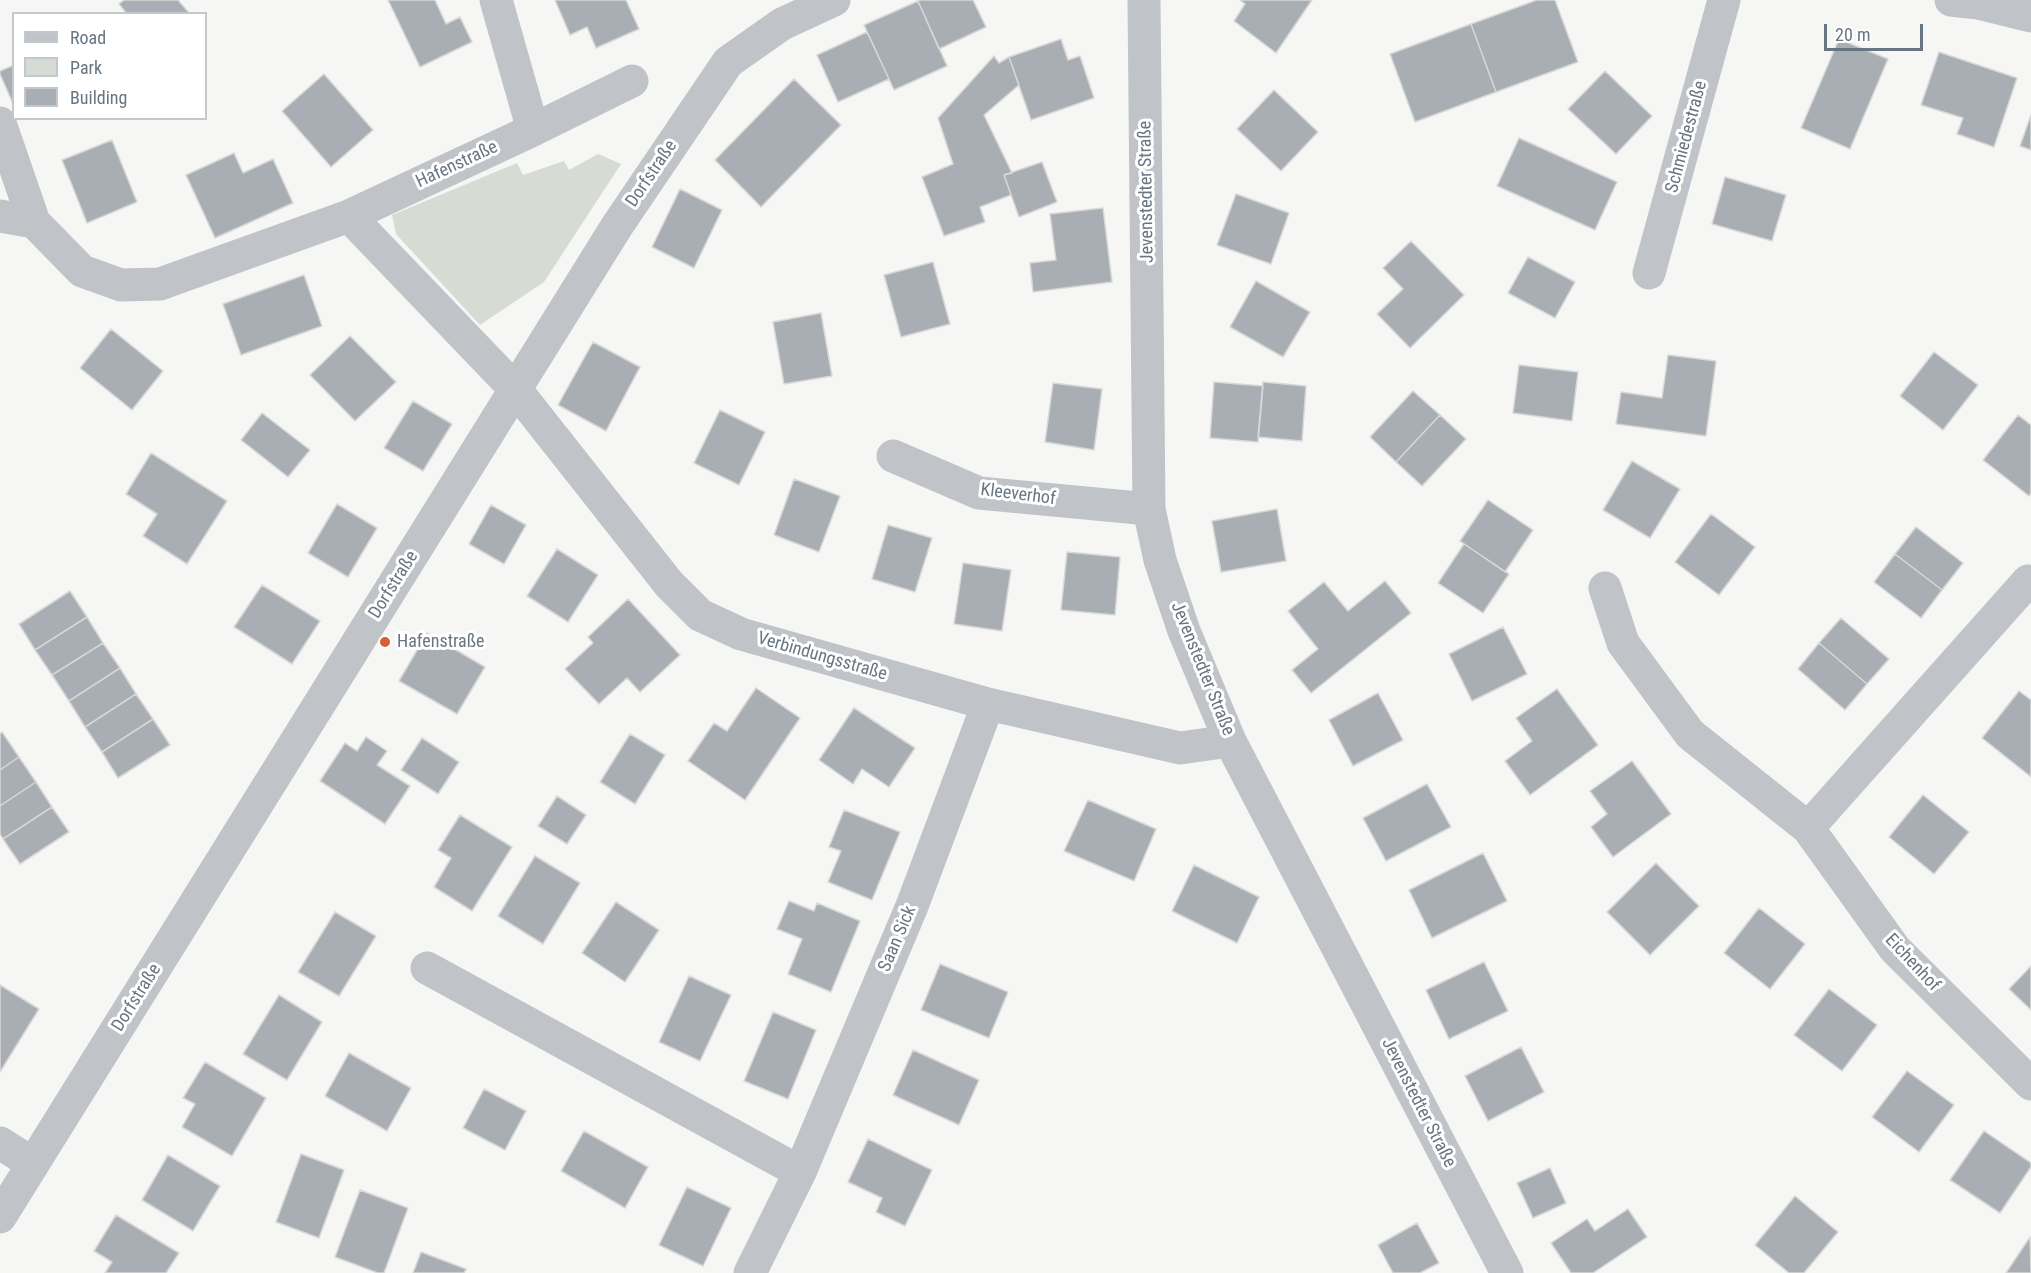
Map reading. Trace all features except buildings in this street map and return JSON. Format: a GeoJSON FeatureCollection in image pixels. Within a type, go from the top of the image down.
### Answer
{"type":"FeatureCollection","features":[{"type":"Feature","properties":{"kind":"street"},"geometry":{"type":"LineString","coordinates":[[496,0],[533,130]]}},
{"type":"Feature","properties":{"kind":"street","name":"Dorfstraße"},"geometry":{"type":"LineString","coordinates":[[0,1217],[616,226],[728,62],[782,24],[834,0]]}},
{"type":"Feature","properties":{"kind":"street","name":"Jevenstedter Straße"},"geometry":{"type":"LineString","coordinates":[[1144,0],[1149,509],[1161,560],[1184,631],[1230,741],[1507,1273]]}},
{"type":"Feature","properties":{"kind":"street","name":"Schmiedestraße"},"geometry":{"type":"LineString","coordinates":[[1649,273],[1724,0]]}},
{"type":"Feature","properties":{"kind":"street"},"geometry":{"type":"LineString","coordinates":[[1951,0],[1978,3],[2031,16]]}},
{"type":"Feature","properties":{"kind":"street","name":"Hafenstraße"},"geometry":{"type":"LineString","coordinates":[[0,123],[34,222],[82,271],[121,285],[160,284],[349,216],[632,81]]}},
{"type":"Feature","properties":{"kind":"street"},"geometry":{"type":"LineString","coordinates":[[0,216],[34,222]]}},
{"type":"Feature","properties":{"kind":"street"},"geometry":{"type":"LineString","coordinates":[[349,216],[516,390]]}},
{"type":"Feature","properties":{"kind":"street","name":"Verbindungsstraße"},"geometry":{"type":"LineString","coordinates":[[516,390],[669,584],[700,615],[741,634],[988,704],[1180,748],[1230,741]]}},
{"type":"Feature","properties":{"kind":"street","name":"Kleeverhof"},"geometry":{"type":"LineString","coordinates":[[892,456],[979,493],[1149,509]]}},
{"type":"Feature","properties":{"kind":"street"},"geometry":{"type":"LineString","coordinates":[[1808,828],[2028,581]]}},
{"type":"Feature","properties":{"kind":"street","name":"Eichenhof"},"geometry":{"type":"LineString","coordinates":[[1605,588],[1623,643],[1690,734],[1808,828],[1895,948],[2031,1084]]}},
{"type":"Feature","properties":{"kind":"street","name":"Saan Sick"},"geometry":{"type":"LineString","coordinates":[[750,1273],[801,1172],[912,906],[988,704]]}},
{"type":"Feature","properties":{"kind":"street"},"geometry":{"type":"LineString","coordinates":[[427,968],[801,1172]]}},
{"type":"Feature","properties":{"kind":"street"},"geometry":{"type":"LineString","coordinates":[[0,1143],[33,1164]]}},
{"type":"Feature","properties":{"kind":"green space"},"geometry":{"type":"Polygon","coordinates":[[[598,154],[621,164],[544,282],[480,325],[396,234],[392,215],[517,163],[523,175],[564,161],[569,170],[598,154]]]}},
{"type":"Feature","properties":{"kind":"place","name":"Hafenstraße"},"geometry":{"type":"Point","coordinates":[385,642]}}]}
